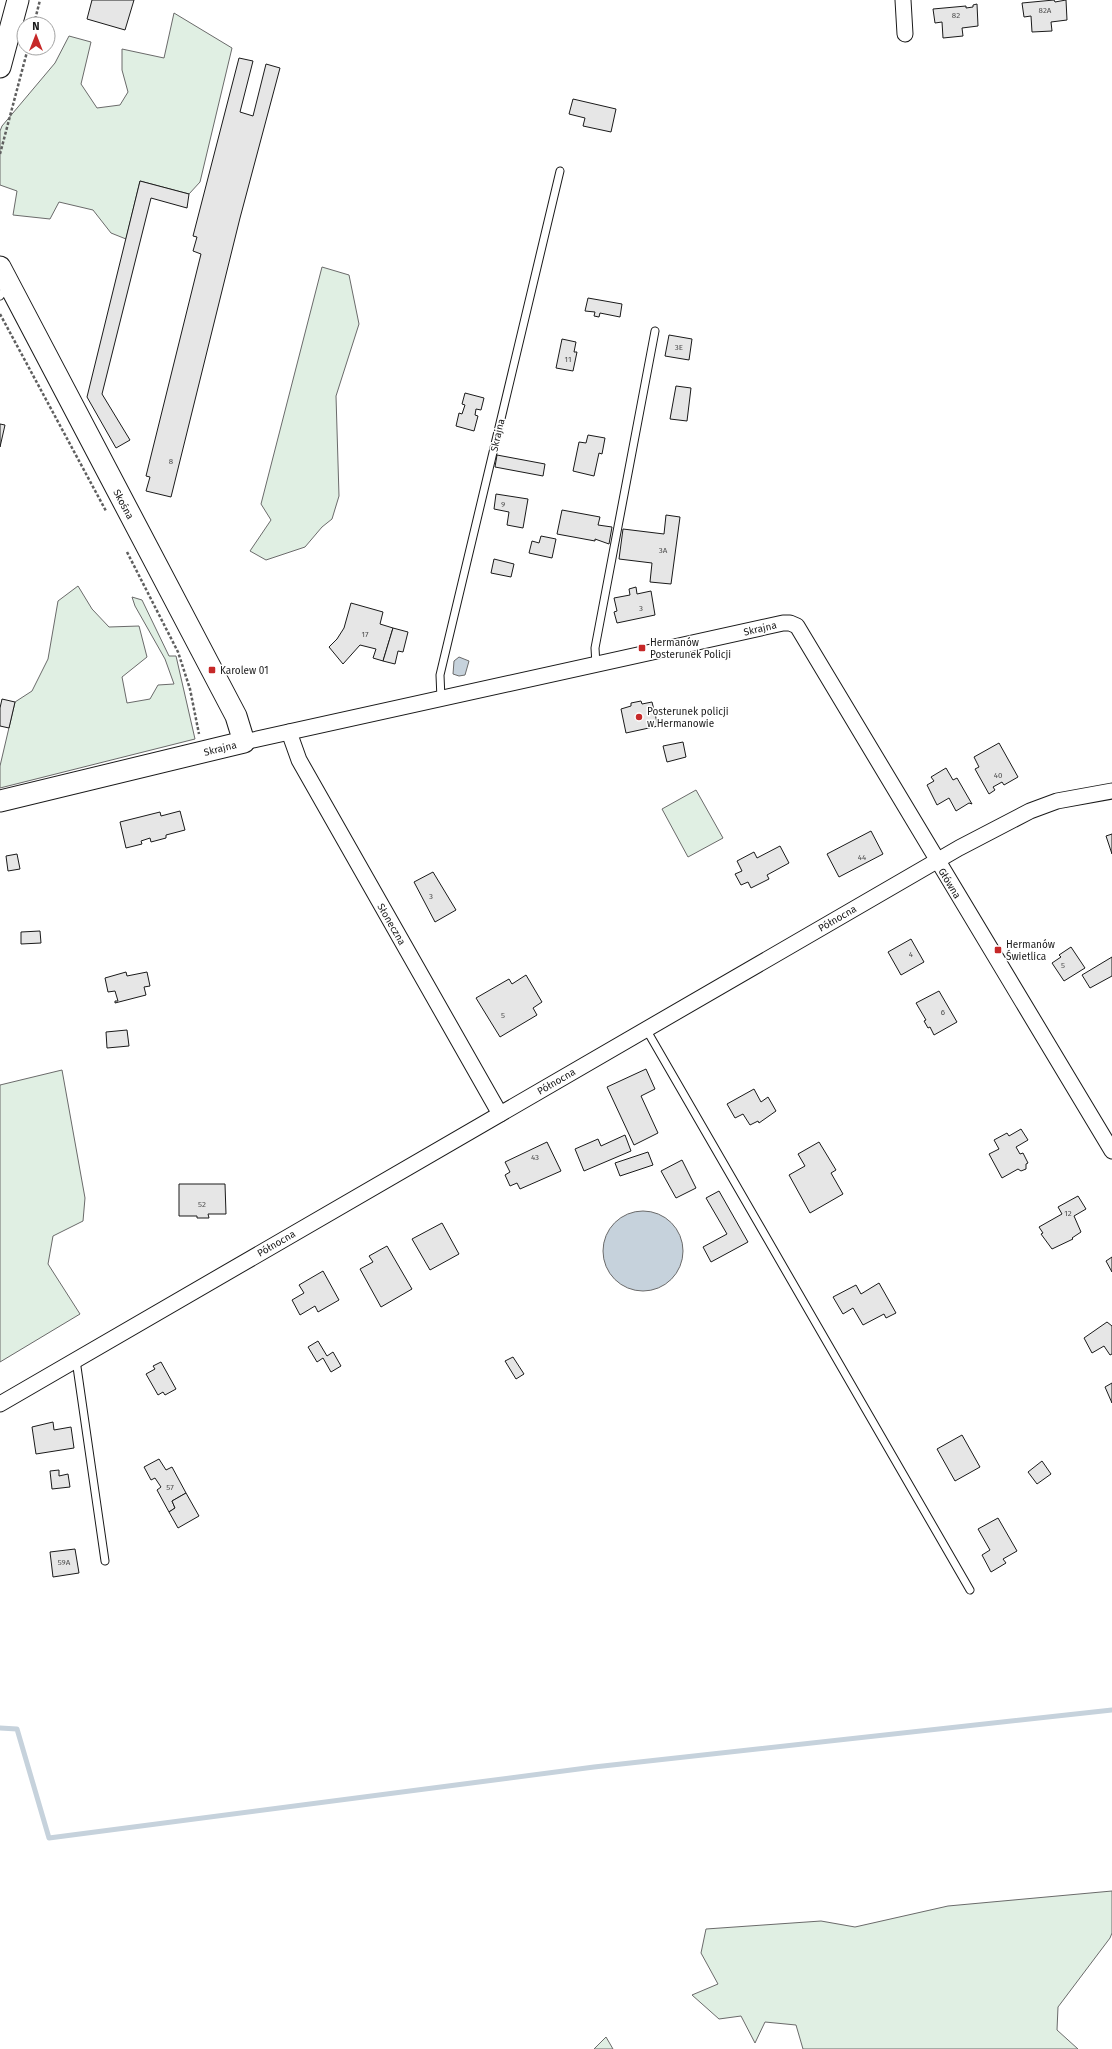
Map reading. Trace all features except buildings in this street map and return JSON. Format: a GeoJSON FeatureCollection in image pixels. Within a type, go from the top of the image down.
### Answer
{"type":"FeatureCollection","features":[{"type":"Feature","properties":{"kind":"street"},"geometry":{"type":"LineString","coordinates":[[0,67],[18,0]]}},
{"type":"Feature","properties":{"kind":"street"},"geometry":{"type":"LineString","coordinates":[[903,0],[905,34]]}},
{"type":"Feature","properties":{"kind":"street","name":"Skośna"},"geometry":{"type":"LineString","coordinates":[[3,283],[236,716],[244,742]]}},
{"type":"Feature","properties":{"kind":"street","name":"Skrajna"},"geometry":{"type":"LineString","coordinates":[[0,801],[244,742],[783,623]]}},
{"type":"Feature","properties":{"kind":"street","name":"Główna"},"geometry":{"type":"LineString","coordinates":[[783,623],[797,626],[801,631],[1112,1151]]}},
{"type":"Feature","properties":{"kind":"street","name":"Słoneczna"},"geometry":{"type":"LineString","coordinates":[[289,732],[299,760],[500,1114]]}},
{"type":"Feature","properties":{"kind":"street","name":"Północna"},"geometry":{"type":"LineString","coordinates":[[6,1400],[937,860],[1030,811],[1058,801],[1112,791]]}},
{"type":"Feature","properties":{"kind":"lane","name":"Skrajna"},"geometry":{"type":"LineString","coordinates":[[440,699],[440,675],[560,171]]}},
{"type":"Feature","properties":{"kind":"lane"},"geometry":{"type":"LineString","coordinates":[[596,665],[595,648],[655,331]]}},
{"type":"Feature","properties":{"kind":"lane"},"geometry":{"type":"LineString","coordinates":[[646,1029],[970,1590]]}},
{"type":"Feature","properties":{"kind":"lane"},"geometry":{"type":"LineString","coordinates":[[76,1360],[104,1561]]}},
{"type":"Feature","properties":{"kind":"path"},"geometry":{"type":"LineString","coordinates":[[36,16],[40,0]]}},
{"type":"Feature","properties":{"kind":"path"},"geometry":{"type":"LineString","coordinates":[[0,154],[26,56]]}},
{"type":"Feature","properties":{"kind":"path"},"geometry":{"type":"LineString","coordinates":[[0,314],[97,498],[109,516]]}},
{"type":"Feature","properties":{"kind":"path"},"geometry":{"type":"LineString","coordinates":[[125,548],[178,652],[190,689],[202,752]]}},
{"type":"Feature","properties":{"kind":"green space"},"geometry":{"type":"Polygon","coordinates":[[[174,13],[232,48],[200,182],[189,194],[140,181],[126,239],[111,233],[93,210],[59,202],[50,219],[13,215],[17,191],[0,185],[0,131],[2,126],[55,63],[69,36],[91,42],[81,84],[97,108],[120,105],[128,92],[122,70],[122,49],[164,58],[174,13]]]}},
{"type":"Feature","properties":{"kind":"green space"},"geometry":{"type":"Polygon","coordinates":[[[322,267],[349,275],[359,324],[336,396],[339,496],[332,519],[322,527],[305,547],[266,560],[250,551],[271,520],[261,504],[322,267]]]}},
{"type":"Feature","properties":{"kind":"green space"},"geometry":{"type":"Polygon","coordinates":[[[78,586],[92,609],[109,627],[139,626],[147,657],[122,677],[127,703],[150,699],[158,685],[174,684],[165,659],[135,606],[132,597],[142,600],[169,656],[176,656],[195,739],[0,788],[0,766],[15,702],[32,691],[48,659],[58,601],[78,586]]]}},
{"type":"Feature","properties":{"kind":"green space"},"geometry":{"type":"Polygon","coordinates":[[[696,790],[723,838],[688,857],[662,809],[696,790]]]}},
{"type":"Feature","properties":{"kind":"green space"},"geometry":{"type":"Polygon","coordinates":[[[62,1070],[85,1198],[83,1221],[53,1236],[48,1264],[80,1314],[0,1362],[0,1085],[62,1070]]]}},
{"type":"Feature","properties":{"kind":"green space"},"geometry":{"type":"Polygon","coordinates":[[[1112,1891],[1112,1933],[1110,1938],[1058,2007],[1057,2030],[1078,2049],[803,2049],[796,2025],[765,2022],[755,2043],[741,2016],[719,2019],[692,1995],[718,1984],[701,1953],[706,1929],[821,1921],[855,1927],[948,1906],[1112,1891]]]}},
{"type":"Feature","properties":{"kind":"green space"},"geometry":{"type":"Polygon","coordinates":[[[606,2037],[613,2049],[594,2049],[606,2037]]]}},
{"type":"Feature","properties":{"kind":"shaded area"},"geometry":{"type":"Polygon","coordinates":[[[459,657],[469,661],[465,675],[459,676],[453,674],[454,661],[459,657]]]}},
{"type":"Feature","properties":{"kind":"shaded area"},"geometry":{"type":"Polygon","coordinates":[[[643,1211],[658,1214],[671,1223],[680,1236],[683,1251],[680,1266],[671,1279],[658,1288],[643,1291],[628,1288],[615,1279],[606,1266],[603,1251],[606,1236],[615,1223],[628,1214],[643,1211]]]}},
{"type":"Feature","properties":{"kind":"waterway"},"geometry":{"type":"LineString","coordinates":[[0,1728],[17,1729],[49,1838],[594,1767],[1112,1710]]}},
{"type":"Feature","properties":{"kind":"place","name":"Hermanów Posterunek Policji"},"geometry":{"type":"Point","coordinates":[642,648]}},
{"type":"Feature","properties":{"kind":"place","name":"Karolew 01"},"geometry":{"type":"Point","coordinates":[212,670]}},
{"type":"Feature","properties":{"kind":"place","name":"Posterunek policji w Hermanowie"},"geometry":{"type":"Point","coordinates":[639,717]}},
{"type":"Feature","properties":{"kind":"place","name":"Hermanów Świetlica"},"geometry":{"type":"Point","coordinates":[998,950]}}]}
